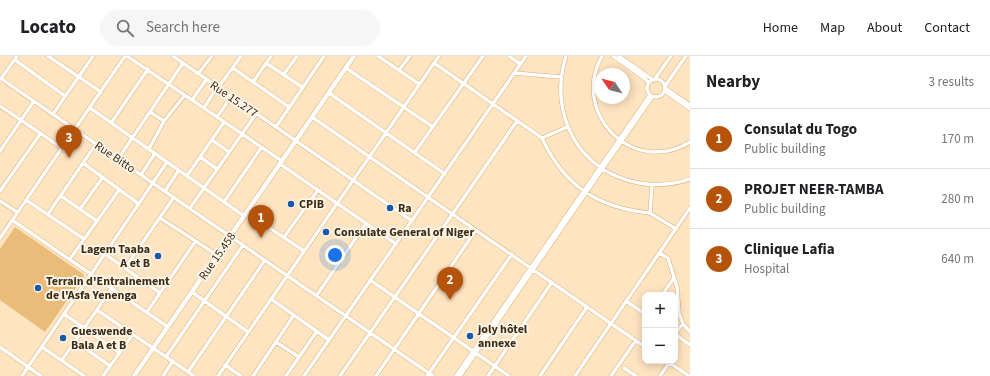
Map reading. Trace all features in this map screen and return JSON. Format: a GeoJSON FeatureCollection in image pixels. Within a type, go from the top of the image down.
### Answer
{"type":"FeatureCollection","features":[{"type":"Feature","properties":{"kind":"main road","name":"Rue 15.458"},"geometry":{"type":"LineString","coordinates":[[134,376],[354,56]]}},
{"type":"Feature","properties":{"kind":"street"},"geometry":{"type":"LineString","coordinates":[[1,79],[17,56]]}},
{"type":"Feature","properties":{"kind":"street"},"geometry":{"type":"LineString","coordinates":[[48,56],[101,92]]}},
{"type":"Feature","properties":{"kind":"street"},"geometry":{"type":"LineString","coordinates":[[53,114],[92,58],[86,56]]}},
{"type":"Feature","properties":{"kind":"street"},"geometry":{"type":"LineString","coordinates":[[0,238],[126,56],[148,69],[217,117],[396,244]]}},
{"type":"Feature","properties":{"kind":"street","name":"Rue 15.277"},"geometry":{"type":"LineString","coordinates":[[173,56],[412,221]]}},
{"type":"Feature","properties":{"kind":"street"},"geometry":{"type":"LineString","coordinates":[[198,74],[212,56]]}},
{"type":"Feature","properties":{"kind":"street"},"geometry":{"type":"LineString","coordinates":[[204,108],[241,56]]}},
{"type":"Feature","properties":{"kind":"street"},"geometry":{"type":"LineString","coordinates":[[253,82],[271,56]]}},
{"type":"Feature","properties":{"kind":"street"},"geometry":{"type":"LineString","coordinates":[[284,74],[297,56]]}},
{"type":"Feature","properties":{"kind":"street"},"geometry":{"type":"LineString","coordinates":[[276,127],[324,56]]}},
{"type":"Feature","properties":{"kind":"street"},"geometry":{"type":"LineString","coordinates":[[378,56],[419,84]]}},
{"type":"Feature","properties":{"kind":"street"},"geometry":{"type":"LineString","coordinates":[[399,70],[410,56]]}},
{"type":"Feature","properties":{"kind":"street"},"geometry":{"type":"LineString","coordinates":[[218,376],[439,56]]}},
{"type":"Feature","properties":{"kind":"street"},"geometry":{"type":"LineString","coordinates":[[415,152],[483,56]]}},
{"type":"Feature","properties":{"kind":"street"},"geometry":{"type":"LineString","coordinates":[[509,56],[520,64]]}},
{"type":"Feature","properties":{"kind":"street"},"geometry":{"type":"LineString","coordinates":[[304,376],[526,56]]}},
{"type":"Feature","properties":{"kind":"street"},"geometry":{"type":"LineString","coordinates":[[566,56],[561,77],[561,101],[567,127],[579,146],[601,168],[622,179],[652,185],[672,184],[690,179]]}},
{"type":"Feature","properties":{"kind":"street"},"geometry":{"type":"LineString","coordinates":[[602,56],[594,75],[593,88],[597,111],[608,130],[620,141],[641,150],[653,152],[664,152],[690,142]]}},
{"type":"Feature","properties":{"kind":"street"},"geometry":{"type":"LineString","coordinates":[[613,56],[644,78],[649,84]]}},
{"type":"Feature","properties":{"kind":"street"},"geometry":{"type":"LineString","coordinates":[[619,56],[654,80],[662,82],[665,89],[690,109]]}},
{"type":"Feature","properties":{"kind":"street"},"geometry":{"type":"LineString","coordinates":[[651,96],[647,88],[671,56]]}},
{"type":"Feature","properties":{"kind":"street"},"geometry":{"type":"LineString","coordinates":[[651,96],[660,97],[686,56]]}},
{"type":"Feature","properties":{"kind":"street"},"geometry":{"type":"LineString","coordinates":[[15,60],[65,96]]}},
{"type":"Feature","properties":{"kind":"street"},"geometry":{"type":"LineString","coordinates":[[266,62],[302,87]]}},
{"type":"Feature","properties":{"kind":"street"},"geometry":{"type":"LineString","coordinates":[[118,159],[183,63]]}},
{"type":"Feature","properties":{"kind":"street"},"geometry":{"type":"LineString","coordinates":[[434,63],[542,138],[549,153],[556,163],[564,173],[585,192],[602,202],[624,210],[650,213],[676,229]]}},
{"type":"Feature","properties":{"kind":"street"},"geometry":{"type":"LineString","coordinates":[[233,68],[289,106]]}},
{"type":"Feature","properties":{"kind":"street"},"geometry":{"type":"LineString","coordinates":[[346,68],[433,127]]}},
{"type":"Feature","properties":{"kind":"street"},"geometry":{"type":"LineString","coordinates":[[111,123],[148,69]]}},
{"type":"Feature","properties":{"kind":"street"},"geometry":{"type":"LineString","coordinates":[[514,73],[561,77]]}},
{"type":"Feature","properties":{"kind":"street","name":"Rue Bitto"},"geometry":{"type":"LineString","coordinates":[[1,79],[395,349],[428,375],[433,376]]}},
{"type":"Feature","properties":{"kind":"street"},"geometry":{"type":"LineString","coordinates":[[192,100],[206,80]]}},
{"type":"Feature","properties":{"kind":"street"},"geometry":{"type":"LineString","coordinates":[[665,89],[690,105]]}},
{"type":"Feature","properties":{"kind":"street"},"geometry":{"type":"LineString","coordinates":[[329,93],[445,174]]}},
{"type":"Feature","properties":{"kind":"street"},"geometry":{"type":"LineString","coordinates":[[149,149],[164,121],[185,95]]}},
{"type":"Feature","properties":{"kind":"street"},"geometry":{"type":"LineString","coordinates":[[456,376],[651,96]]}},
{"type":"Feature","properties":{"kind":"street"},"geometry":{"type":"LineString","coordinates":[[217,117],[231,97]]}},
{"type":"Feature","properties":{"kind":"street"},"geometry":{"type":"LineString","coordinates":[[0,151],[34,102]]}},
{"type":"Feature","properties":{"kind":"street"},"geometry":{"type":"LineString","coordinates":[[0,113],[2,107],[62,148]]}},
{"type":"Feature","properties":{"kind":"street"},"geometry":{"type":"LineString","coordinates":[[90,108],[224,202],[284,237],[304,252]]}},
{"type":"Feature","properties":{"kind":"street"},"geometry":{"type":"LineString","coordinates":[[150,112],[164,121]]}},
{"type":"Feature","properties":{"kind":"street"},"geometry":{"type":"LineString","coordinates":[[190,208],[256,114]]}},
{"type":"Feature","properties":{"kind":"street"},"geometry":{"type":"LineString","coordinates":[[312,117],[642,345]]}},
{"type":"Feature","properties":{"kind":"street"},"geometry":{"type":"LineString","coordinates":[[340,376],[517,120]]}},
{"type":"Feature","properties":{"kind":"street"},"geometry":{"type":"LineString","coordinates":[[188,176],[224,122]]}},
{"type":"Feature","properties":{"kind":"street"},"geometry":{"type":"LineString","coordinates":[[542,138],[567,127]]}},
{"type":"Feature","properties":{"kind":"street"},"geometry":{"type":"LineString","coordinates":[[0,190],[41,133]]}},
{"type":"Feature","properties":{"kind":"street"},"geometry":{"type":"LineString","coordinates":[[212,140],[229,152]]}},
{"type":"Feature","properties":{"kind":"street"},"geometry":{"type":"LineString","coordinates":[[48,214],[96,144]]}},
{"type":"Feature","properties":{"kind":"street"},"geometry":{"type":"LineString","coordinates":[[224,202],[261,148]]}},
{"type":"Feature","properties":{"kind":"street"},"geometry":{"type":"LineString","coordinates":[[142,175],[155,153]]}},
{"type":"Feature","properties":{"kind":"street"},"geometry":{"type":"LineString","coordinates":[[200,157],[217,169]]}},
{"type":"Feature","properties":{"kind":"street"},"geometry":{"type":"LineString","coordinates":[[22,376],[140,204],[167,162]]}},
{"type":"Feature","properties":{"kind":"street"},"geometry":{"type":"LineString","coordinates":[[83,163],[140,204]]}},
{"type":"Feature","properties":{"kind":"street"},"geometry":{"type":"LineString","coordinates":[[165,191],[180,170]]}},
{"type":"Feature","properties":{"kind":"street"},"geometry":{"type":"LineString","coordinates":[[80,209],[103,177]]}},
{"type":"Feature","properties":{"kind":"street"},"geometry":{"type":"LineString","coordinates":[[650,213],[652,185]]}},
{"type":"Feature","properties":{"kind":"street"},"geometry":{"type":"LineString","coordinates":[[70,260],[119,190]]}},
{"type":"Feature","properties":{"kind":"street"},"geometry":{"type":"LineString","coordinates":[[284,237],[318,190]]}},
{"type":"Feature","properties":{"kind":"street"},"geometry":{"type":"LineString","coordinates":[[61,196],[97,221]]}},
{"type":"Feature","properties":{"kind":"street"},"geometry":{"type":"LineString","coordinates":[[125,268],[174,197]]}},
{"type":"Feature","properties":{"kind":"street"},"geometry":{"type":"LineString","coordinates":[[26,200],[84,239]]}},
{"type":"Feature","properties":{"kind":"street"},"geometry":{"type":"LineString","coordinates":[[0,201],[17,212]]}},
{"type":"Feature","properties":{"kind":"street"},"geometry":{"type":"LineString","coordinates":[[575,376],[690,208]]}},
{"type":"Feature","properties":{"kind":"street"},"geometry":{"type":"LineString","coordinates":[[160,218],[217,255]]}},
{"type":"Feature","properties":{"kind":"street"},"geometry":{"type":"LineString","coordinates":[[12,220],[168,327]]}},
{"type":"Feature","properties":{"kind":"street"},"geometry":{"type":"LineString","coordinates":[[317,295],[366,223]]}},
{"type":"Feature","properties":{"kind":"street"},"geometry":{"type":"LineString","coordinates":[[376,376],[476,230]]}},
{"type":"Feature","properties":{"kind":"street"},"geometry":{"type":"LineString","coordinates":[[147,312],[195,242]]}},
{"type":"Feature","properties":{"kind":"street"},"geometry":{"type":"LineString","coordinates":[[166,356],[243,245]]}},
{"type":"Feature","properties":{"kind":"street"},"geometry":{"type":"LineString","coordinates":[[659,253],[668,258],[677,287],[679,313],[683,324],[690,332]]}},
{"type":"Feature","properties":{"kind":"street"},"geometry":{"type":"LineString","coordinates":[[105,254],[160,293]]}},
{"type":"Feature","properties":{"kind":"street"},"geometry":{"type":"LineString","coordinates":[[428,375],[512,254]]}},
{"type":"Feature","properties":{"kind":"street"},"geometry":{"type":"LineString","coordinates":[[188,372],[225,316],[265,260]]}},
{"type":"Feature","properties":{"kind":"street"},"geometry":{"type":"LineString","coordinates":[[664,292],[674,278]]}},
{"type":"Feature","properties":{"kind":"street"},"geometry":{"type":"LineString","coordinates":[[370,280],[509,376]]}},
{"type":"Feature","properties":{"kind":"street"},"geometry":{"type":"LineString","coordinates":[[488,376],[552,282]]}},
{"type":"Feature","properties":{"kind":"street"},"geometry":{"type":"LineString","coordinates":[[62,360],[112,288]]}},
{"type":"Feature","properties":{"kind":"street"},"geometry":{"type":"LineString","coordinates":[[192,292],[248,332]]}},
{"type":"Feature","properties":{"kind":"street"},"geometry":{"type":"LineString","coordinates":[[271,299],[329,340]]}},
{"type":"Feature","properties":{"kind":"street"},"geometry":{"type":"LineString","coordinates":[[626,301],[642,312]]}},
{"type":"Feature","properties":{"kind":"street"},"geometry":{"type":"LineString","coordinates":[[540,376],[587,307]]}},
{"type":"Feature","properties":{"kind":"street"},"geometry":{"type":"LineString","coordinates":[[97,310],[194,376]]}},
{"type":"Feature","properties":{"kind":"street"},"geometry":{"type":"LineString","coordinates":[[64,314],[120,353]]}},
{"type":"Feature","properties":{"kind":"street"},"geometry":{"type":"LineString","coordinates":[[253,376],[294,315]]}},
{"type":"Feature","properties":{"kind":"street"},"geometry":{"type":"LineString","coordinates":[[678,330],[683,324]]}},
{"type":"Feature","properties":{"kind":"street"},"geometry":{"type":"LineString","coordinates":[[286,376],[317,332]]}},
{"type":"Feature","properties":{"kind":"street"},"geometry":{"type":"LineString","coordinates":[[103,376],[133,334]]}},
{"type":"Feature","properties":{"kind":"street"},"geometry":{"type":"LineString","coordinates":[[678,336],[690,345]]}},
{"type":"Feature","properties":{"kind":"street"},"geometry":{"type":"LineString","coordinates":[[611,376],[636,340]]}},
{"type":"Feature","properties":{"kind":"street"},"geometry":{"type":"LineString","coordinates":[[75,341],[110,366]]}},
{"type":"Feature","properties":{"kind":"street"},"geometry":{"type":"LineString","coordinates":[[276,342],[299,357]]}},
{"type":"Feature","properties":{"kind":"street"},"geometry":{"type":"LineString","coordinates":[[0,347],[41,376]]}},
{"type":"Feature","properties":{"kind":"street"},"geometry":{"type":"LineString","coordinates":[[42,347],[84,376]]}},
{"type":"Feature","properties":{"kind":"street"},"geometry":{"type":"LineString","coordinates":[[460,376],[474,352]]}},
{"type":"Feature","properties":{"kind":"street"},"geometry":{"type":"LineString","coordinates":[[163,376],[173,362]]}},
{"type":"Feature","properties":{"kind":"street"},"geometry":{"type":"LineString","coordinates":[[660,376],[667,364]]}},
{"type":"Feature","properties":{"kind":"street"},"geometry":{"type":"LineString","coordinates":[[671,364],[689,376]]}},
{"type":"Feature","properties":{"kind":"street"},"geometry":{"type":"LineString","coordinates":[[225,365],[241,376]]}},
{"type":"Feature","properties":{"kind":"street"},"geometry":{"type":"LineString","coordinates":[[624,368],[636,376]]}},
{"type":"Feature","properties":{"kind":"shaded area","name":"Terrain d'Entrainement de l'Asfa Yenenga"},"geometry":{"type":"Polygon","coordinates":[[[15,227],[84,276],[45,332],[0,300],[0,249],[15,227]]]}},
{"type":"Feature","properties":{"kind":"place","name":"Clinique Lafia"},"geometry":{"type":"Point","coordinates":[69,158]}},
{"type":"Feature","properties":{"kind":"place","name":"CPIB"},"geometry":{"type":"Point","coordinates":[291,204]}},
{"type":"Feature","properties":{"kind":"place","name":"Ra"},"geometry":{"type":"Point","coordinates":[390,208]}},
{"type":"Feature","properties":{"kind":"place","name":"Consulate General of Niger"},"geometry":{"type":"Point","coordinates":[326,232]}},
{"type":"Feature","properties":{"kind":"place","name":"Consulat du Togo"},"geometry":{"type":"Point","coordinates":[261,238]}},
{"type":"Feature","properties":{"kind":"place","name":"Lagem Taaba A et B"},"geometry":{"type":"Point","coordinates":[158,256]}},
{"type":"Feature","properties":{"kind":"place","name":"Terrain d'Entrainement de l'Asfa Yenenga"},"geometry":{"type":"Point","coordinates":[38,288]}},
{"type":"Feature","properties":{"kind":"place","name":"PROJET NEER-TAMBA"},"geometry":{"type":"Point","coordinates":[450,300]}},
{"type":"Feature","properties":{"kind":"place","name":"joly hôtel annexe"},"geometry":{"type":"Point","coordinates":[470,336]}},
{"type":"Feature","properties":{"kind":"place","name":"Gueswende Bala A et B"},"geometry":{"type":"Point","coordinates":[63,338]}}]}
